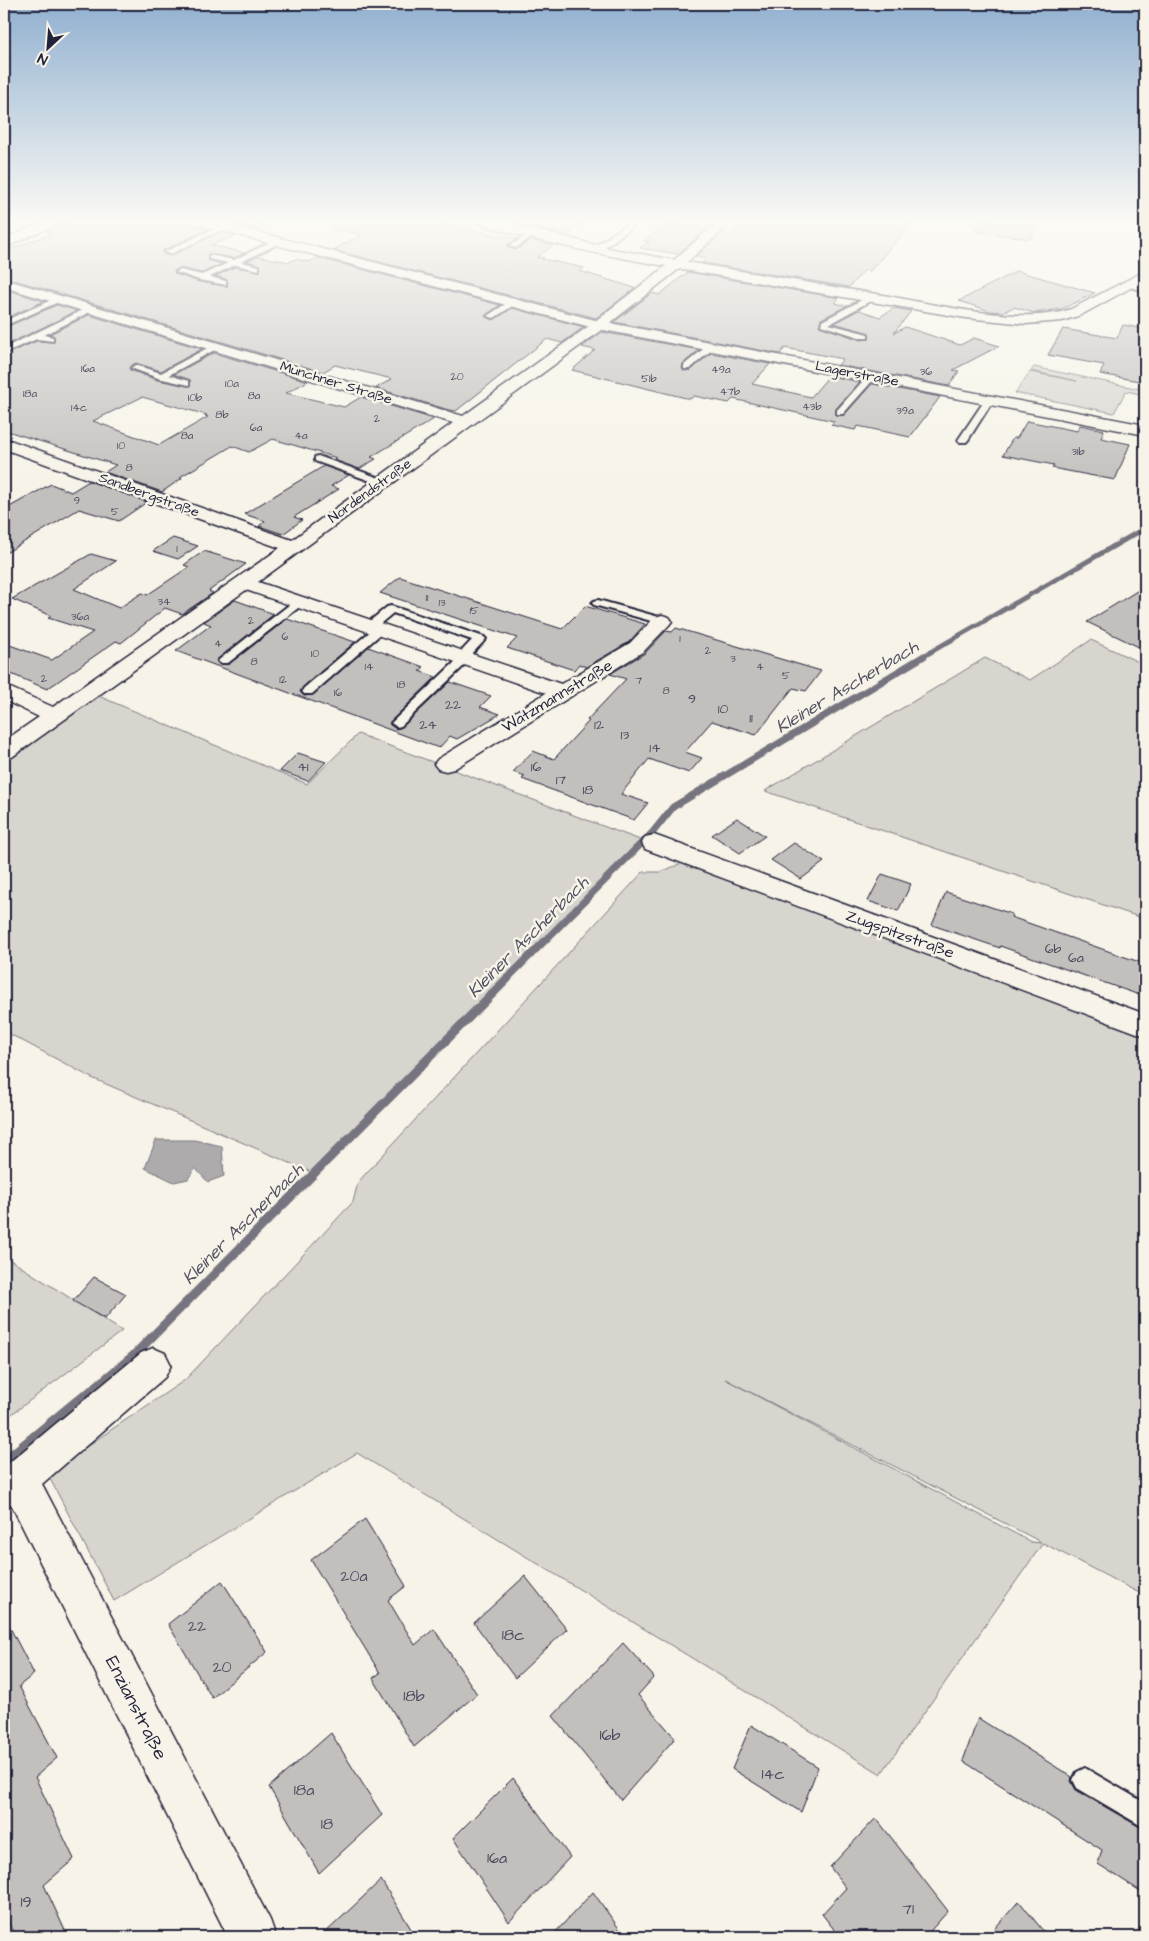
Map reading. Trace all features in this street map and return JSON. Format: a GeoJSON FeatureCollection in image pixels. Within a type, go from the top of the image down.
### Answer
{"type":"FeatureCollection","features":[{"type":"Feature","properties":{"kind":"street","name":"Münchner Straße"},"geometry":{"type":"LineString","coordinates":[[90,310],[467,422]]}},
{"type":"Feature","properties":{"kind":"street","name":"Lagerstraße"},"geometry":{"type":"LineString","coordinates":[[538,310],[598,325],[990,398],[1145,430]]}},
{"type":"Feature","properties":{"kind":"street","name":"Nordendstraße"},"geometry":{"type":"LineString","coordinates":[[4,752],[294,547],[618,310]]}},
{"type":"Feature","properties":{"kind":"street"},"geometry":{"type":"LineString","coordinates":[[941,310],[1026,320],[1062,317],[1081,310]]}},
{"type":"Feature","properties":{"kind":"street","name":"Sandbergstraße"},"geometry":{"type":"LineString","coordinates":[[4,443],[294,547]]}},
{"type":"Feature","properties":{"kind":"street"},"geometry":{"type":"LineString","coordinates":[[243,583],[564,692]]}},
{"type":"Feature","properties":{"kind":"street","name":"Watzmannstraße"},"geometry":{"type":"LineString","coordinates":[[446,764],[637,647],[662,621]]}},
{"type":"Feature","properties":{"kind":"street"},"geometry":{"type":"LineString","coordinates":[[4,692],[55,716]]}},
{"type":"Feature","properties":{"kind":"street","name":"Zugspitzstraße"},"geometry":{"type":"LineString","coordinates":[[654,843],[1145,1025]]}},
{"type":"Feature","properties":{"kind":"street"},"geometry":{"type":"LineString","coordinates":[[11,1483],[153,1365]]}},
{"type":"Feature","properties":{"kind":"street","name":"Enzianstraße"},"geometry":{"type":"LineString","coordinates":[[11,1483],[253,1937]]}},
{"type":"Feature","properties":{"kind":"lane"},"geometry":{"type":"LineString","coordinates":[[4,325],[38,310]]}},
{"type":"Feature","properties":{"kind":"lane"},"geometry":{"type":"LineString","coordinates":[[4,351],[90,310]]}},
{"type":"Feature","properties":{"kind":"lane"},"geometry":{"type":"LineString","coordinates":[[491,316],[502,310]]}},
{"type":"Feature","properties":{"kind":"lane"},"geometry":{"type":"LineString","coordinates":[[848,310],[824,323],[865,336]]}},
{"type":"Feature","properties":{"kind":"lane"},"geometry":{"type":"LineString","coordinates":[[4,325],[13,329]]}},
{"type":"Feature","properties":{"kind":"lane"},"geometry":{"type":"LineString","coordinates":[[36,336],[50,340]]}},
{"type":"Feature","properties":{"kind":"lane"},"geometry":{"type":"LineString","coordinates":[[687,367],[711,346]]}},
{"type":"Feature","properties":{"kind":"lane"},"geometry":{"type":"LineString","coordinates":[[161,376],[216,347]]}},
{"type":"Feature","properties":{"kind":"lane"},"geometry":{"type":"LineString","coordinates":[[4,356],[13,358]]}},
{"type":"Feature","properties":{"kind":"lane"},"geometry":{"type":"LineString","coordinates":[[135,368],[186,383]]}},
{"type":"Feature","properties":{"kind":"lane"},"geometry":{"type":"LineString","coordinates":[[840,412],[871,377]]}},
{"type":"Feature","properties":{"kind":"lane"},"geometry":{"type":"LineString","coordinates":[[963,440],[990,398]]}},
{"type":"Feature","properties":{"kind":"lane"},"geometry":{"type":"LineString","coordinates":[[318,459],[382,482]]}},
{"type":"Feature","properties":{"kind":"lane"},"geometry":{"type":"LineString","coordinates":[[224,661],[298,602]]}},
{"type":"Feature","properties":{"kind":"lane"},"geometry":{"type":"LineString","coordinates":[[598,603],[662,621]]}},
{"type":"Feature","properties":{"kind":"lane"},"geometry":{"type":"LineString","coordinates":[[308,691],[374,628]]}},
{"type":"Feature","properties":{"kind":"lane"},"geometry":{"type":"LineString","coordinates":[[397,723],[463,659]]}},
{"type":"Feature","properties":{"kind":"lane"},"geometry":{"type":"LineString","coordinates":[[1085,1780],[1145,1816]]}},
{"type":"Feature","properties":{"kind":"shaded area"},"geometry":{"type":"Polygon","coordinates":[[[1034,367],[1145,390],[1145,395],[1126,391],[1114,413],[1015,393],[1030,372],[1077,381],[1031,371],[1034,367]]]}},
{"type":"Feature","properties":{"kind":"shaded area"},"geometry":{"type":"Polygon","coordinates":[[[1091,640],[1145,665],[1145,919],[765,791],[985,658],[1030,680],[1091,640]]]}},
{"type":"Feature","properties":{"kind":"shaded area"},"geometry":{"type":"Polygon","coordinates":[[[96,695],[307,784],[358,734],[640,840],[311,1172],[92,1078],[4,1031],[4,761],[96,695]]]}},
{"type":"Feature","properties":{"kind":"shaded area"},"geometry":{"type":"Polygon","coordinates":[[[684,862],[1145,1034],[1145,1596],[1043,1543],[881,1774],[357,1453],[114,1601],[47,1473],[185,1380],[353,1202],[358,1182],[643,872],[661,872],[684,862]],[[725,1379],[1031,1542],[1041,1542],[725,1379]]]}},
{"type":"Feature","properties":{"kind":"shaded area"},"geometry":{"type":"Polygon","coordinates":[[[156,1140],[194,1140],[222,1146],[224,1176],[208,1182],[195,1168],[188,1179],[174,1182],[145,1168],[156,1140]]]}},
{"type":"Feature","properties":{"kind":"shaded area"},"geometry":{"type":"Polygon","coordinates":[[[4,1256],[122,1331],[4,1420],[4,1256]]]}},
{"type":"Feature","properties":{"kind":"building"},"geometry":{"type":"Polygon","coordinates":[[[4,310],[25,310],[4,319],[4,310]]]}},
{"type":"Feature","properties":{"kind":"building"},"geometry":{"type":"Polygon","coordinates":[[[46,310],[77,311],[4,346],[4,328],[46,310]]]}},
{"type":"Feature","properties":{"kind":"building"},"geometry":{"type":"Polygon","coordinates":[[[113,310],[494,310],[485,316],[493,320],[509,310],[518,310],[584,327],[562,343],[547,339],[456,411],[376,388],[392,379],[335,365],[323,372],[113,310]]]}},
{"type":"Feature","properties":{"kind":"building"},"geometry":{"type":"Polygon","coordinates":[[[563,310],[607,310],[596,318],[563,310]]]}},
{"type":"Feature","properties":{"kind":"building"},"geometry":{"type":"Polygon","coordinates":[[[630,310],[840,310],[821,319],[819,326],[861,340],[869,339],[869,333],[834,323],[859,310],[880,317],[892,310],[903,310],[911,311],[894,333],[905,327],[960,345],[974,338],[999,346],[953,370],[959,371],[949,386],[838,365],[843,359],[785,348],[780,354],[614,322],[630,310]]]}},
{"type":"Feature","properties":{"kind":"building"},"geometry":{"type":"Polygon","coordinates":[[[986,310],[1008,310],[1003,312],[986,310]]]}},
{"type":"Feature","properties":{"kind":"building"},"geometry":{"type":"Polygon","coordinates":[[[1023,310],[1058,310],[1034,313],[1023,310]]]}},
{"type":"Feature","properties":{"kind":"building"},"geometry":{"type":"Polygon","coordinates":[[[89,315],[202,349],[161,371],[136,363],[129,368],[157,380],[190,386],[190,380],[174,374],[214,353],[308,381],[286,393],[344,407],[361,397],[434,419],[371,457],[376,459],[359,469],[334,460],[337,458],[273,439],[249,452],[232,446],[180,477],[182,478],[162,492],[105,472],[116,465],[4,430],[4,355],[37,341],[54,342],[54,336],[50,334],[89,315]],[[142,397],[93,421],[159,445],[208,417],[205,416],[207,415],[142,397]]]}},
{"type":"Feature","properties":{"kind":"building"},"geometry":{"type":"Polygon","coordinates":[[[1123,325],[1145,329],[1145,382],[1100,374],[1104,365],[1048,355],[1063,329],[1117,338],[1123,325]]]}},
{"type":"Feature","properties":{"kind":"building"},"geometry":{"type":"Polygon","coordinates":[[[602,332],[699,350],[683,364],[682,369],[684,371],[691,370],[711,353],[770,364],[752,384],[811,397],[829,376],[860,382],[836,409],[837,416],[844,415],[872,384],[940,397],[910,437],[858,426],[855,430],[831,425],[834,421],[733,399],[729,403],[694,396],[690,399],[572,370],[595,350],[582,347],[602,332]]]}},
{"type":"Feature","properties":{"kind":"building"},"geometry":{"type":"Polygon","coordinates":[[[1027,421],[1077,431],[1080,425],[1104,430],[1101,438],[1130,444],[1115,480],[1052,468],[1054,465],[1003,455],[1013,438],[1017,438],[1027,421]]]}},
{"type":"Feature","properties":{"kind":"building"},"geometry":{"type":"Polygon","coordinates":[[[324,466],[349,475],[331,486],[339,489],[294,517],[302,520],[283,534],[259,526],[265,521],[244,514],[324,466]]]}},
{"type":"Feature","properties":{"kind":"building"},"geometry":{"type":"Polygon","coordinates":[[[89,481],[147,502],[119,521],[79,509],[4,554],[4,510],[51,484],[71,492],[89,481]]]}},
{"type":"Feature","properties":{"kind":"building"},"geometry":{"type":"Polygon","coordinates":[[[173,538],[198,546],[178,559],[153,551],[173,538]]]}},
{"type":"Feature","properties":{"kind":"building"},"geometry":{"type":"Polygon","coordinates":[[[204,551],[246,564],[209,591],[213,593],[182,614],[165,608],[121,643],[116,641],[47,689],[4,671],[4,643],[52,660],[93,632],[48,618],[51,616],[12,599],[91,554],[116,561],[74,589],[119,608],[142,593],[147,595],[189,567],[184,565],[204,551]]]}},
{"type":"Feature","properties":{"kind":"building"},"geometry":{"type":"Polygon","coordinates":[[[400,577],[562,629],[585,606],[645,624],[629,642],[586,667],[579,664],[574,670],[507,648],[517,638],[380,593],[400,577]]]}},
{"type":"Feature","properties":{"kind":"building"},"geometry":{"type":"Polygon","coordinates":[[[1145,586],[1145,650],[1087,622],[1145,586]]]}},
{"type":"Feature","properties":{"kind":"building"},"geometry":{"type":"Polygon","coordinates":[[[235,600],[274,614],[219,658],[216,661],[219,664],[229,664],[287,619],[355,642],[303,687],[300,692],[304,696],[313,695],[368,647],[424,667],[419,671],[436,677],[390,722],[390,725],[396,729],[402,727],[450,682],[491,696],[480,707],[500,714],[457,739],[450,736],[439,748],[176,651],[211,625],[204,622],[235,600]]]}},
{"type":"Feature","properties":{"kind":"building"},"geometry":{"type":"Polygon","coordinates":[[[676,628],[821,671],[806,691],[793,688],[756,735],[712,721],[685,752],[702,758],[689,773],[649,759],[621,794],[648,803],[634,820],[522,779],[525,776],[513,772],[533,751],[554,759],[589,721],[587,720],[626,679],[610,674],[645,653],[666,631],[672,632],[676,628]]]}},
{"type":"Feature","properties":{"kind":"building"},"geometry":{"type":"Polygon","coordinates":[[[298,753],[326,762],[308,781],[280,771],[298,753]]]}},
{"type":"Feature","properties":{"kind":"building"},"geometry":{"type":"Polygon","coordinates":[[[737,818],[765,836],[740,853],[712,835],[737,818]]]}},
{"type":"Feature","properties":{"kind":"building"},"geometry":{"type":"Polygon","coordinates":[[[794,843],[824,862],[801,879],[771,860],[794,843]]]}},
{"type":"Feature","properties":{"kind":"building"},"geometry":{"type":"Polygon","coordinates":[[[882,874],[911,884],[898,911],[868,901],[882,874]]]}},
{"type":"Feature","properties":{"kind":"building"},"geometry":{"type":"Polygon","coordinates":[[[946,892],[1012,914],[1011,917],[1145,964],[1145,997],[1000,946],[1000,948],[932,925],[946,892]]]}},
{"type":"Feature","properties":{"kind":"building"},"geometry":{"type":"Polygon","coordinates":[[[94,1277],[126,1294],[105,1319],[73,1301],[94,1277]]]}},
{"type":"Feature","properties":{"kind":"building"},"geometry":{"type":"Polygon","coordinates":[[[365,1519],[406,1586],[388,1600],[415,1645],[434,1629],[477,1694],[414,1747],[373,1678],[380,1673],[311,1560],[365,1519]]]}},
{"type":"Feature","properties":{"kind":"building"},"geometry":{"type":"Polygon","coordinates":[[[525,1576],[567,1629],[515,1678],[474,1623],[525,1576]]]}},
{"type":"Feature","properties":{"kind":"building"},"geometry":{"type":"Polygon","coordinates":[[[222,1581],[267,1652],[212,1698],[168,1624],[222,1581]]]}},
{"type":"Feature","properties":{"kind":"building"},"geometry":{"type":"Polygon","coordinates":[[[4,1616],[34,1674],[19,1686],[57,1758],[35,1777],[74,1859],[44,1885],[68,1937],[15,1937],[4,1912],[4,1616]]]}},
{"type":"Feature","properties":{"kind":"building"},"geometry":{"type":"Polygon","coordinates":[[[623,1643],[654,1677],[638,1695],[675,1738],[621,1800],[553,1716],[623,1643]]]}},
{"type":"Feature","properties":{"kind":"building"},"geometry":{"type":"Polygon","coordinates":[[[978,1718],[1072,1777],[1071,1781],[1076,1790],[1145,1830],[1145,1894],[1098,1864],[1102,1850],[963,1761],[978,1718]]]}},
{"type":"Feature","properties":{"kind":"building"},"geometry":{"type":"Polygon","coordinates":[[[751,1725],[818,1767],[801,1812],[732,1769],[751,1725]]]}},
{"type":"Feature","properties":{"kind":"building"},"geometry":{"type":"Polygon","coordinates":[[[331,1733],[382,1815],[319,1873],[269,1787],[331,1733]]]}},
{"type":"Feature","properties":{"kind":"building"},"geometry":{"type":"Polygon","coordinates":[[[513,1778],[570,1857],[509,1922],[453,1838],[513,1778]]]}},
{"type":"Feature","properties":{"kind":"building"},"geometry":{"type":"Polygon","coordinates":[[[876,1818],[948,1911],[925,1937],[840,1937],[822,1914],[846,1888],[830,1867],[876,1818]]]}},
{"type":"Feature","properties":{"kind":"building"},"geometry":{"type":"Polygon","coordinates":[[[381,1880],[416,1937],[321,1937],[381,1880]]]}},
{"type":"Feature","properties":{"kind":"building"},"geometry":{"type":"Polygon","coordinates":[[[593,1892],[625,1937],[551,1937],[593,1892]]]}},
{"type":"Feature","properties":{"kind":"building"},"geometry":{"type":"Polygon","coordinates":[[[1019,1901],[1048,1937],[987,1937],[1019,1901]]]}},
{"type":"Feature","properties":{"kind":"waterway","name":"Kleiner Ascherbach"},"geometry":{"type":"LineString","coordinates":[[922,657],[1145,528]]}},
{"type":"Feature","properties":{"kind":"waterway","name":"Kleiner Ascherbach"},"geometry":{"type":"LineString","coordinates":[[507,979],[653,832],[673,807],[924,656]]}},
{"type":"Feature","properties":{"kind":"waterway","name":"Kleiner Ascherbach"},"geometry":{"type":"LineString","coordinates":[[82,1398],[133,1356],[508,978]]}},
{"type":"Feature","properties":{"kind":"waterway","name":"Kleiner Ascherbach"},"geometry":{"type":"LineString","coordinates":[[4,1462],[84,1396]]}}]}
